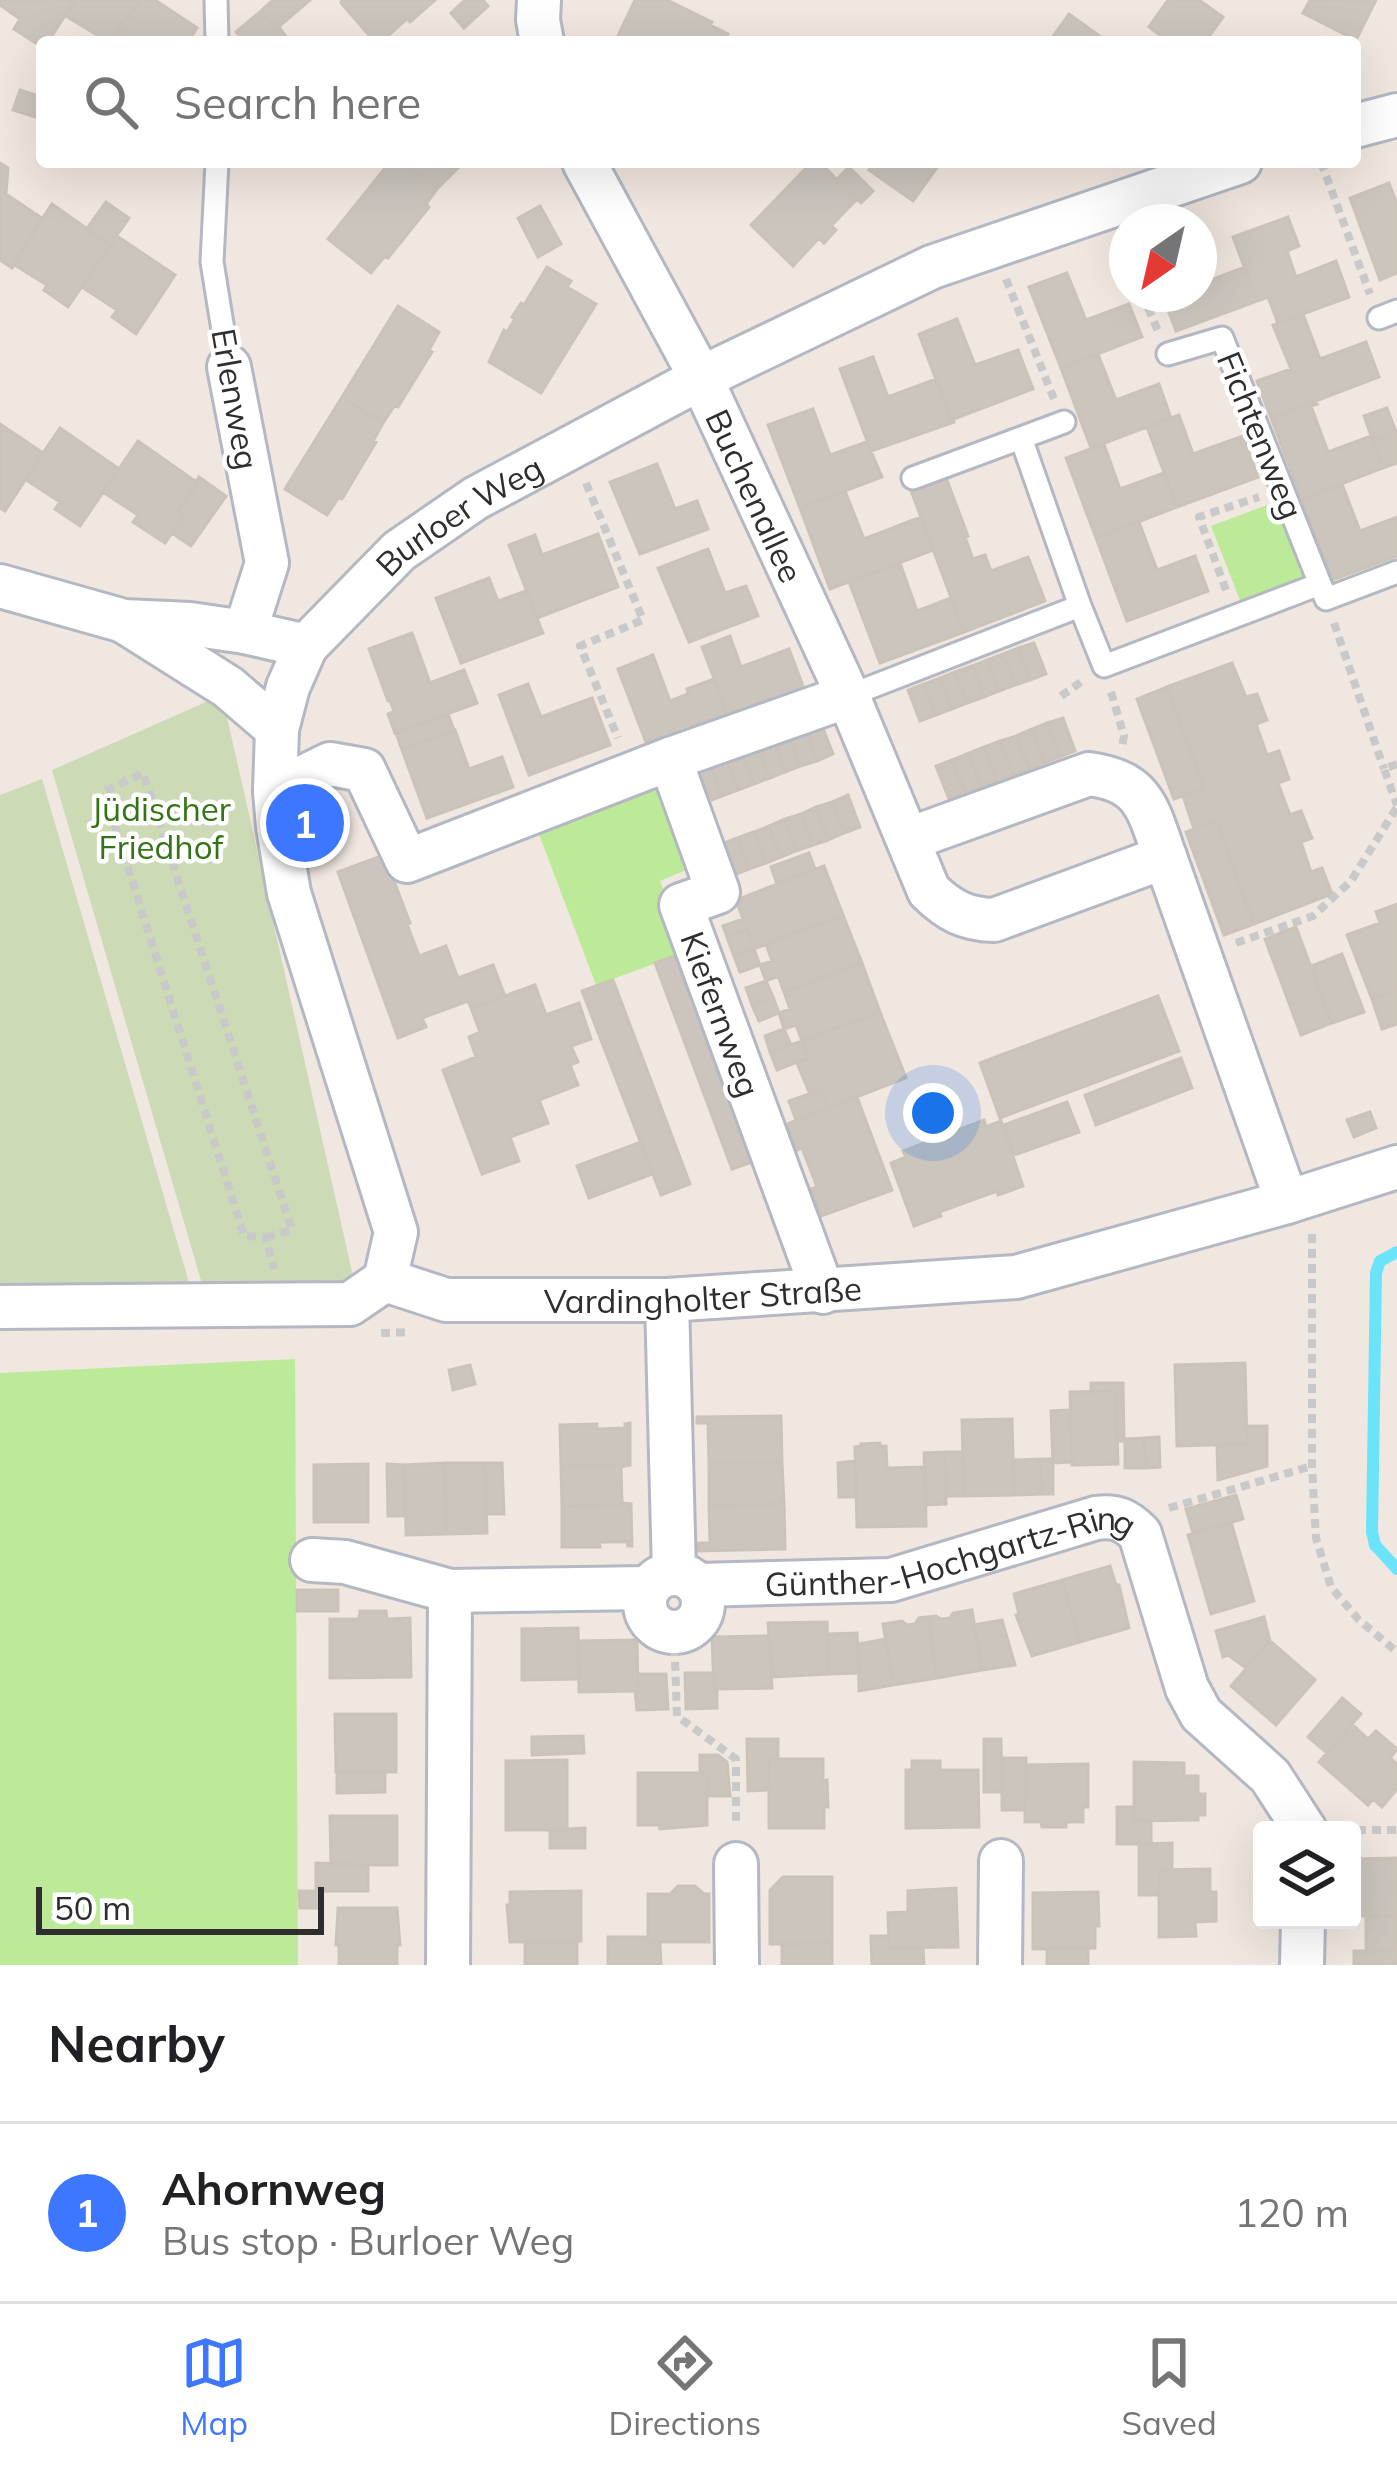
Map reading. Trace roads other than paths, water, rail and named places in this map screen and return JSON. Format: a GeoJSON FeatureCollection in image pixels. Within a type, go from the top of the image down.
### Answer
{"type":"FeatureCollection","features":[{"type":"Feature","properties":{"kind":"street"},"geometry":{"type":"LineString","coordinates":[[539,0],[541,36]]}},
{"type":"Feature","properties":{"kind":"street"},"geometry":{"type":"LineString","coordinates":[[1361,124],[1397,115]]}},
{"type":"Feature","properties":{"kind":"street","name":"Buchenallee"},"geometry":{"type":"LineString","coordinates":[[587,168],[701,378],[848,696],[929,891],[946,907],[970,919],[994,920],[1165,857]]}},
{"type":"Feature","properties":{"kind":"street","name":"Burloer Weg"},"geometry":{"type":"LineString","coordinates":[[386,1280],[396,1232],[289,893],[275,790],[277,729],[305,646],[399,551],[476,498],[701,378],[932,267],[1222,168]]}},
{"type":"Feature","properties":{"kind":"street","name":"Erlenweg"},"geometry":{"type":"LineString","coordinates":[[229,367],[267,562],[245,632]]}},
{"type":"Feature","properties":{"kind":"street"},"geometry":{"type":"LineString","coordinates":[[0,586],[124,621],[190,624],[305,646]]}},
{"type":"Feature","properties":{"kind":"street"},"geometry":{"type":"LineString","coordinates":[[124,621],[228,687],[277,729]]}},
{"type":"Feature","properties":{"kind":"street"},"geometry":{"type":"LineString","coordinates":[[275,790],[330,764],[364,770],[406,860],[848,696]]}},
{"type":"Feature","properties":{"kind":"street","name":"Kiefernweg"},"geometry":{"type":"LineString","coordinates":[[651,766],[718,892],[681,905],[823,1292]]}},
{"type":"Feature","properties":{"kind":"street"},"geometry":{"type":"LineString","coordinates":[[909,839],[1089,774],[1114,777],[1133,789],[1148,809],[1299,1213]]}},
{"type":"Feature","properties":{"kind":"street","name":"Vardingholter Straße"},"geometry":{"type":"LineString","coordinates":[[386,1280],[446,1300],[667,1300],[1016,1277],[1299,1213],[1397,1167]]}},
{"type":"Feature","properties":{"kind":"street"},"geometry":{"type":"LineString","coordinates":[[0,1307],[350,1304],[386,1280]]}},
{"type":"Feature","properties":{"kind":"street"},"geometry":{"type":"LineString","coordinates":[[667,1300],[673,1582],[703,1603],[698,1620],[674,1632]]}},
{"type":"Feature","properties":{"kind":"street","name":"Günther-Hochgartz-Ring"},"geometry":{"type":"LineString","coordinates":[[312,1560],[345,1562],[450,1591],[891,1580],[1111,1516],[1126,1520],[1140,1534],[1186,1688],[1201,1714],[1270,1775],[1299,1821]]}},
{"type":"Feature","properties":{"kind":"street"},"geometry":{"type":"LineString","coordinates":[[448,1965],[450,1591]]}},
{"type":"Feature","properties":{"kind":"street"},"geometry":{"type":"LineString","coordinates":[[1000,1965],[1001,1861]]}},
{"type":"Feature","properties":{"kind":"street"},"geometry":{"type":"LineString","coordinates":[[736,1864],[737,1965]]}},
{"type":"Feature","properties":{"kind":"street"},"geometry":{"type":"LineString","coordinates":[[1302,1965],[1303,1929]]}},
{"type":"Feature","properties":{"kind":"lane"},"geometry":{"type":"LineString","coordinates":[[216,0],[217,36]]}},
{"type":"Feature","properties":{"kind":"lane","name":"Erlenweg"},"geometry":{"type":"LineString","coordinates":[[217,168],[212,262],[229,367]]}},
{"type":"Feature","properties":{"kind":"lane","name":"Fichtenweg"},"geometry":{"type":"LineString","coordinates":[[1168,354],[1222,338],[1323,592]]}},
{"type":"Feature","properties":{"kind":"lane"},"geometry":{"type":"LineString","coordinates":[[913,478],[1064,422]]}},
{"type":"Feature","properties":{"kind":"lane"},"geometry":{"type":"LineString","coordinates":[[1021,438],[1104,666],[1236,617],[1397,572]]}},
{"type":"Feature","properties":{"kind":"lane"},"geometry":{"type":"LineString","coordinates":[[848,696],[1080,606]]}},
{"type":"Feature","properties":{"kind":"waterway"},"geometry":{"type":"LineString","coordinates":[[1397,1252],[1380,1261],[1376,1273],[1372,1532],[1375,1545],[1397,1569]]}},
{"type":"Feature","properties":{"kind":"place","name":"Ahornweg"},"geometry":{"type":"Point","coordinates":[305,823]}},
{"type":"Feature","properties":{"kind":"park label","name":"Jüdischer Friedhof"},"geometry":{"type":"Point","coordinates":[161,827]}}]}
